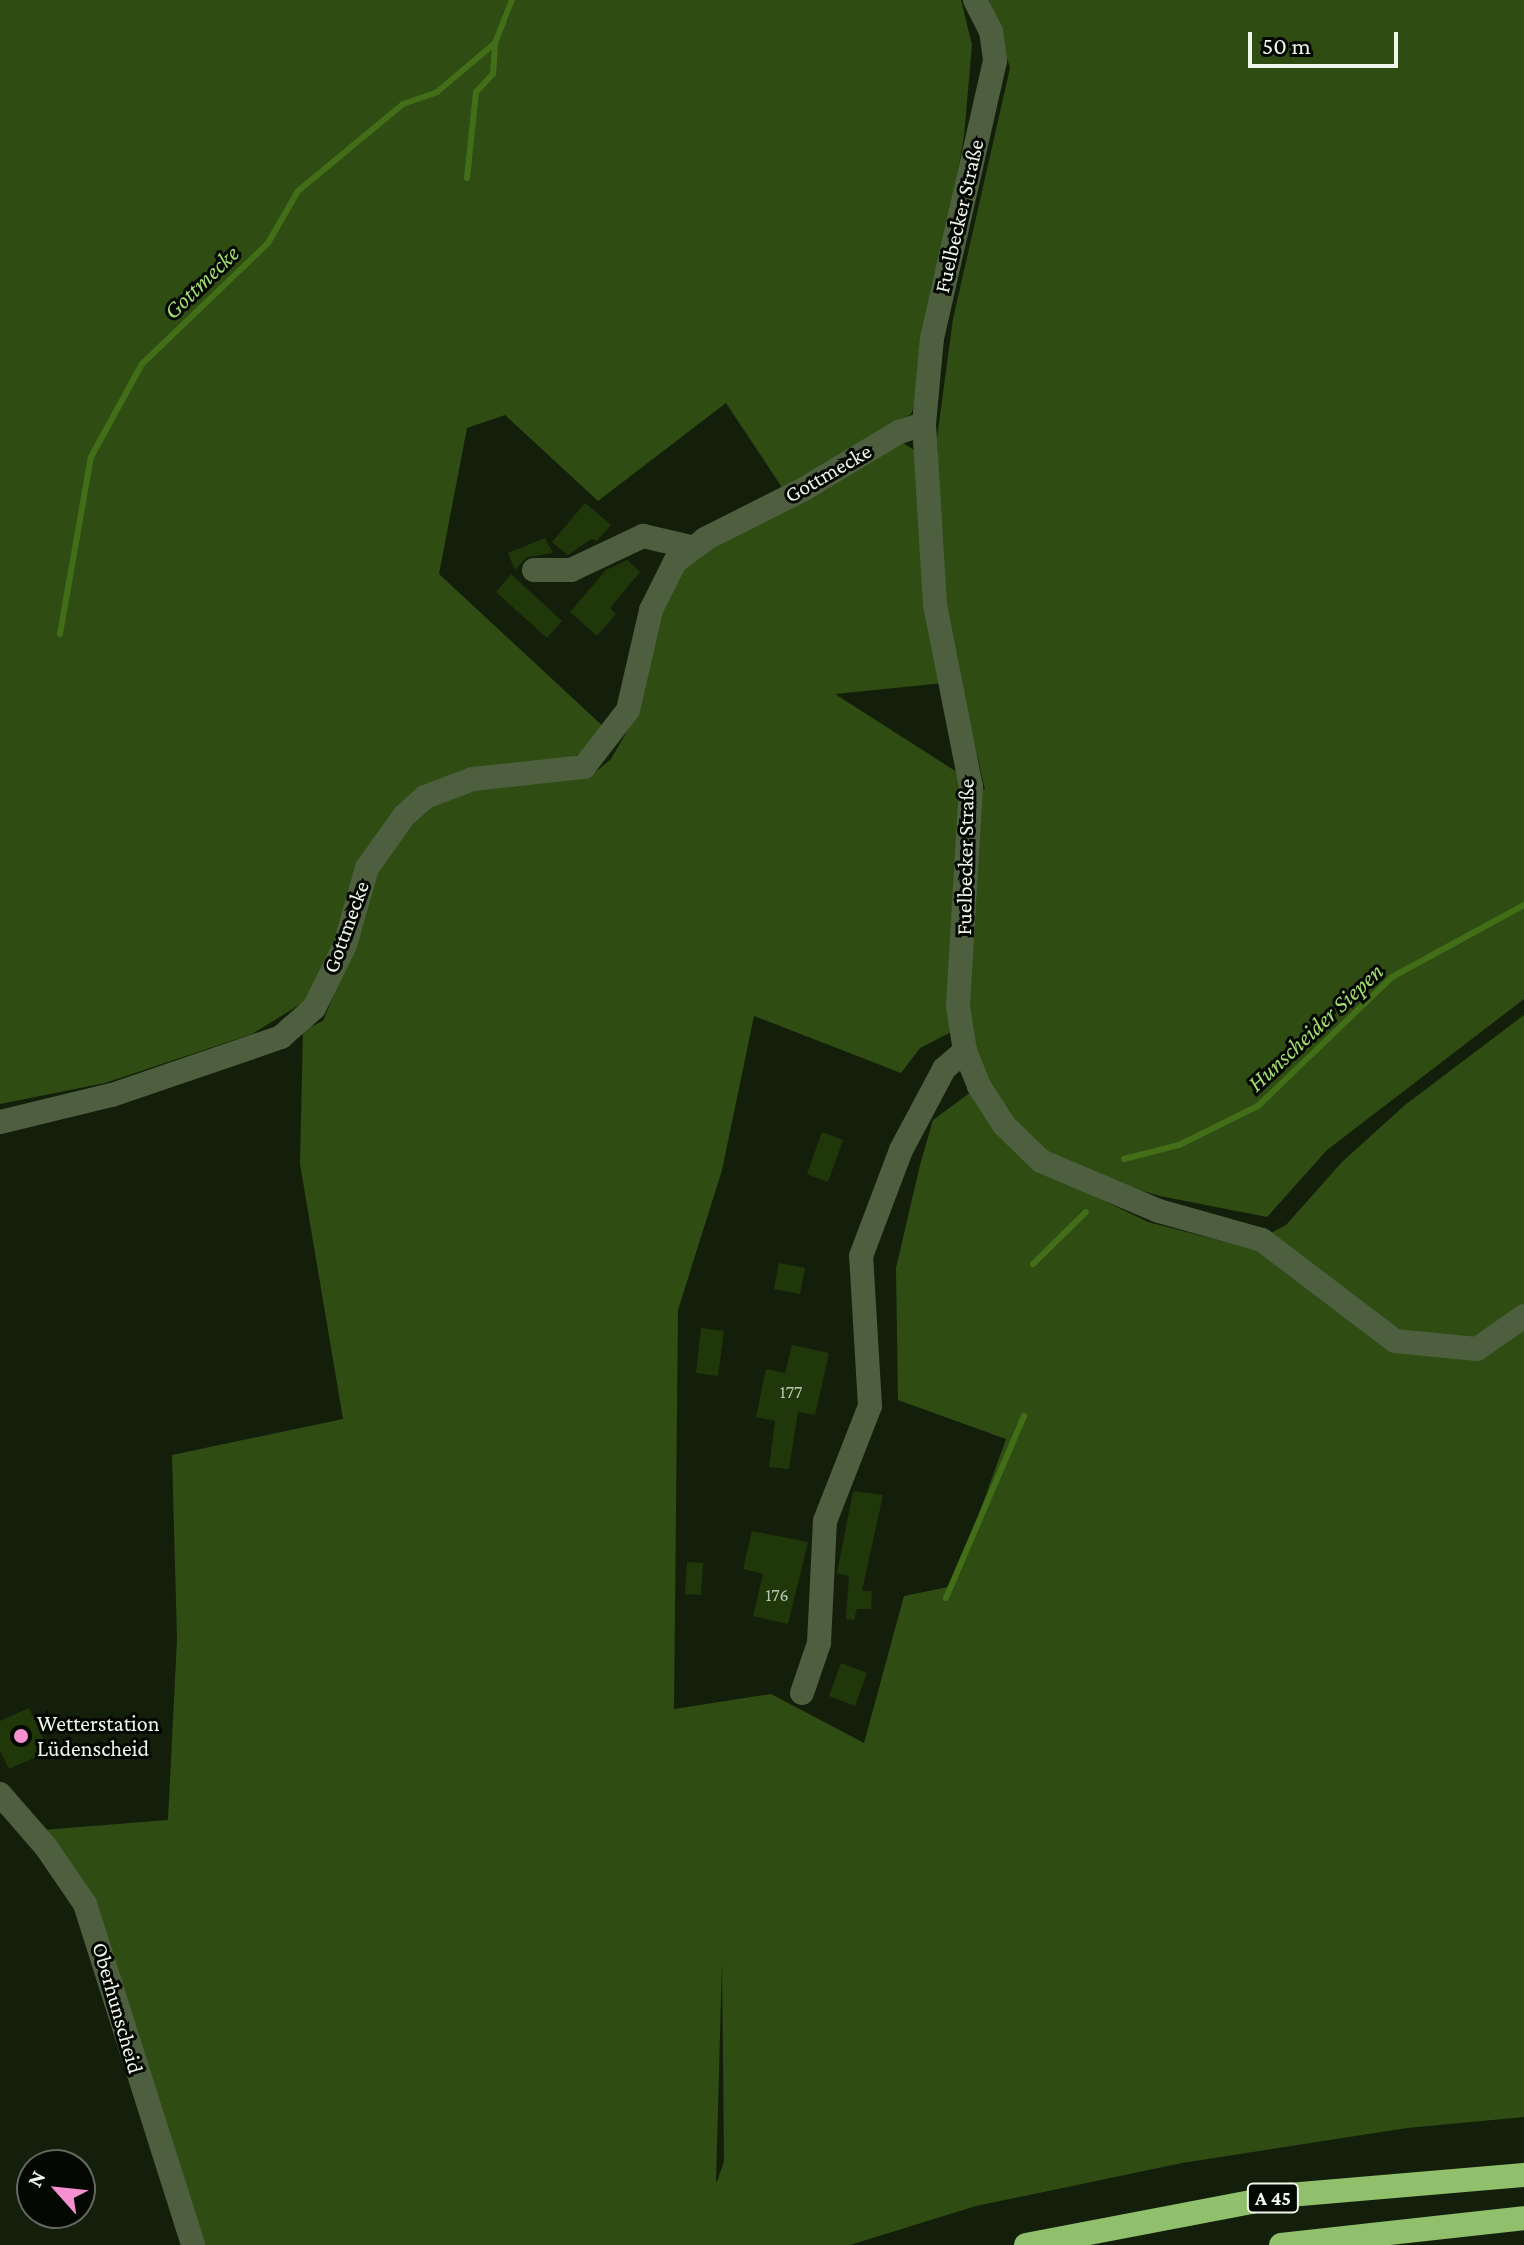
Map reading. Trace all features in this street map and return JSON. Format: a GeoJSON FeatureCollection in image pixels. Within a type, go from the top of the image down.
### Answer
{"type":"FeatureCollection","features":[{"type":"Feature","properties":{"kind":"highway","name":"A 45"},"geometry":{"type":"LineString","coordinates":[[1026,2245],[1289,2195],[1524,2175]]}},
{"type":"Feature","properties":{"kind":"highway","name":"A 45"},"geometry":{"type":"LineString","coordinates":[[1281,2245],[1524,2218]]}},
{"type":"Feature","properties":{"kind":"street","name":"Fuelbecker Straße"},"geometry":{"type":"LineString","coordinates":[[975,0],[991,31],[995,61],[932,338],[924,424],[935,605],[971,786],[958,1006],[965,1051],[1004,1125],[1041,1161],[1159,1211],[1262,1240],[1395,1341],[1477,1349],[1524,1316]]}},
{"type":"Feature","properties":{"kind":"street","name":"Gottmecke"},"geometry":{"type":"LineString","coordinates":[[0,1122],[112,1095],[281,1037],[314,1008],[345,945],[367,868],[404,816],[425,797],[473,779],[584,767],[599,753],[628,710],[651,610],[675,562],[691,547],[804,489],[899,432],[924,424]]}},
{"type":"Feature","properties":{"kind":"street"},"geometry":{"type":"LineString","coordinates":[[534,570],[571,570],[643,536],[691,547]]}},
{"type":"Feature","properties":{"kind":"street"},"geometry":{"type":"LineString","coordinates":[[802,1693],[819,1643],[825,1521],[870,1406],[861,1256],[901,1150],[944,1069],[965,1051]]}},
{"type":"Feature","properties":{"kind":"street","name":"Oberhunscheid"},"geometry":{"type":"LineString","coordinates":[[0,1794],[46,1847],[85,1904],[193,2245]]}},
{"type":"Feature","properties":{"kind":"green space"},"geometry":{"type":"Polygon","coordinates":[[[0,0],[509,0],[507,22],[515,0],[961,0],[972,45],[964,136],[919,395],[911,414],[785,492],[726,403],[598,501],[505,415],[467,428],[439,574],[608,731],[578,755],[399,804],[363,860],[337,942],[304,1002],[252,1034],[105,1083],[0,1104],[0,0]]]}},
{"type":"Feature","properties":{"kind":"green space"},"geometry":{"type":"Polygon","coordinates":[[[989,0],[1524,0],[1524,999],[1327,1150],[1267,1217],[1160,1196],[1041,1161],[1034,1167],[1148,1222],[1244,1247],[1286,1225],[1342,1162],[1405,1105],[1524,1015],[1524,2117],[1407,2128],[1182,2163],[976,2206],[850,2245],[202,2245],[100,1934],[42,1830],[168,1820],[177,1639],[172,1455],[343,1419],[300,1164],[303,1030],[323,1021],[353,948],[375,873],[428,805],[488,785],[594,773],[611,759],[633,721],[663,601],[679,573],[698,556],[900,441],[914,450],[944,683],[835,694],[985,790],[943,601],[937,438],[953,319],[1010,68],[989,0]],[[754,1016],[722,1170],[678,1310],[674,1709],[771,1694],[864,1743],[904,1596],[953,1586],[1006,1439],[898,1400],[896,1268],[920,1165],[933,1120],[979,1086],[961,1027],[920,1048],[901,1073],[754,1016]],[[722,1962],[716,2181],[717,2182],[724,2161],[722,1962]]]}},
{"type":"Feature","properties":{"kind":"building"},"geometry":{"type":"Polygon","coordinates":[[[585,503],[611,525],[597,541],[591,539],[568,555],[552,542],[585,503]]]}},
{"type":"Feature","properties":{"kind":"building"},"geometry":{"type":"Polygon","coordinates":[[[545,538],[553,553],[527,557],[515,570],[508,553],[545,538]]]}},
{"type":"Feature","properties":{"kind":"building"},"geometry":{"type":"Polygon","coordinates":[[[627,560],[640,572],[610,608],[616,614],[597,636],[570,612],[606,570],[627,560]]]}},
{"type":"Feature","properties":{"kind":"building"},"geometry":{"type":"Polygon","coordinates":[[[511,574],[562,621],[547,638],[496,592],[511,574]]]}},
{"type":"Feature","properties":{"kind":"building"},"geometry":{"type":"Polygon","coordinates":[[[822,1132],[843,1140],[828,1182],[807,1174],[822,1132]]]}},
{"type":"Feature","properties":{"kind":"building"},"geometry":{"type":"Polygon","coordinates":[[[779,1263],[805,1268],[800,1294],[774,1289],[779,1263]]]}},
{"type":"Feature","properties":{"kind":"building"},"geometry":{"type":"Polygon","coordinates":[[[701,1328],[724,1331],[718,1376],[696,1373],[701,1328]]]}},
{"type":"Feature","properties":{"kind":"building"},"geometry":{"type":"Polygon","coordinates":[[[792,1345],[829,1353],[815,1415],[798,1412],[789,1469],[769,1467],[775,1421],[756,1417],[766,1369],[785,1373],[792,1345]]]}},
{"type":"Feature","properties":{"kind":"building"},"geometry":{"type":"Polygon","coordinates":[[[853,1491],[883,1495],[862,1591],[872,1591],[871,1609],[857,1609],[854,1620],[846,1619],[849,1576],[837,1573],[853,1491]]]}},
{"type":"Feature","properties":{"kind":"building"},"geometry":{"type":"Polygon","coordinates":[[[752,1531],[808,1542],[788,1624],[753,1616],[763,1574],[743,1569],[752,1531]]]}},
{"type":"Feature","properties":{"kind":"building"},"geometry":{"type":"Polygon","coordinates":[[[687,1562],[703,1563],[701,1595],[685,1594],[687,1562]]]}},
{"type":"Feature","properties":{"kind":"building"},"geometry":{"type":"Polygon","coordinates":[[[841,1663],[867,1673],[855,1706],[829,1696],[841,1663]]]}},
{"type":"Feature","properties":{"kind":"building","name":"Wetterstation Lüdenscheid"},"geometry":{"type":"Polygon","coordinates":[[[29,1708],[49,1751],[9,1769],[0,1751],[0,1721],[29,1708]]]}},
{"type":"Feature","properties":{"kind":"waterway","name":"Gottmecke"},"geometry":{"type":"LineString","coordinates":[[60,634],[91,457],[142,364],[268,243],[298,191],[403,104],[437,92],[495,43],[512,0]]}},
{"type":"Feature","properties":{"kind":"waterway","name":"Gottmecke"},"geometry":{"type":"LineString","coordinates":[[467,178],[476,92],[493,74],[495,43]]}},
{"type":"Feature","properties":{"kind":"waterway","name":"Hunscheider Siepen"},"geometry":{"type":"LineString","coordinates":[[1124,1159],[1179,1145],[1258,1106],[1392,977],[1524,905]]}},
{"type":"Feature","properties":{"kind":"waterway","name":"Hunscheider Siepen"},"geometry":{"type":"LineString","coordinates":[[1033,1264],[1086,1212]]}},
{"type":"Feature","properties":{"kind":"waterway","name":"Hunscheider Siepen"},"geometry":{"type":"LineString","coordinates":[[946,1598],[1024,1416]]}},
{"type":"Feature","properties":{"kind":"place","name":"Wetterstation Lüdenscheid"},"geometry":{"type":"Point","coordinates":[21,1736]}}]}
